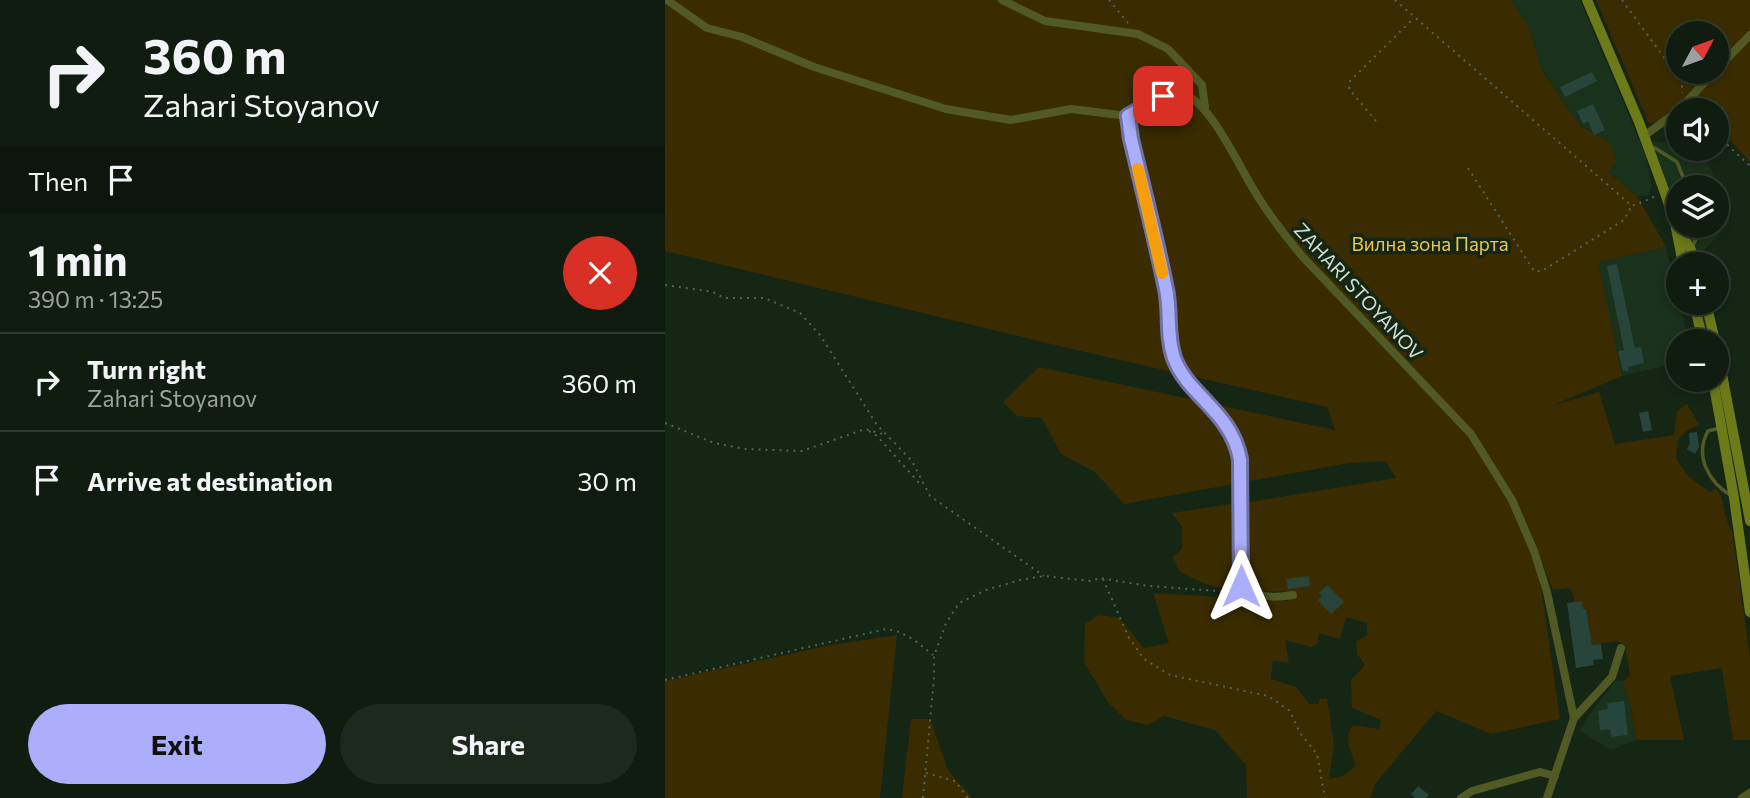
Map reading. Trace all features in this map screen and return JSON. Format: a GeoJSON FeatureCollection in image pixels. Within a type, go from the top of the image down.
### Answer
{"type":"FeatureCollection","features":[{"type":"Feature","properties":{"kind":"main road"},"geometry":{"type":"LineString","coordinates":[[1587,0],[1666,196]]}},
{"type":"Feature","properties":{"kind":"main road"},"geometry":{"type":"LineString","coordinates":[[1684,238],[1691,250]]}},
{"type":"Feature","properties":{"kind":"main road"},"geometry":{"type":"LineString","coordinates":[[1715,392],[1740,497],[1750,521]]}},
{"type":"Feature","properties":{"kind":"main road"},"geometry":{"type":"LineString","coordinates":[[1723,392],[1740,497],[1750,612]]}},
{"type":"Feature","properties":{"kind":"street"},"geometry":{"type":"LineString","coordinates":[[667,0],[706,28],[742,37],[814,67],[946,110],[1011,120],[1071,109],[1128,116],[1167,292],[1169,334],[1175,360],[1237,443],[1240,459],[1241,586],[1261,596],[1293,595]]}},
{"type":"Feature","properties":{"kind":"street"},"geometry":{"type":"LineString","coordinates":[[1002,0],[1045,21],[1138,34],[1168,48],[1202,85],[1205,110]]}},
{"type":"Feature","properties":{"kind":"street"},"geometry":{"type":"LineString","coordinates":[[1729,56],[1750,34]]}},
{"type":"Feature","properties":{"kind":"street"},"geometry":{"type":"LineString","coordinates":[[1691,98],[1703,84]]}},
{"type":"Feature","properties":{"kind":"street","name":"ZAHARI STOYANOV"},"geometry":{"type":"LineString","coordinates":[[1128,116],[1163,96],[1185,95],[1200,104],[1215,121],[1260,200],[1296,249],[1471,433],[1512,500],[1534,551],[1547,592],[1574,718]]}},
{"type":"Feature","properties":{"kind":"street"},"geometry":{"type":"LineString","coordinates":[[1644,136],[1666,120]]}},
{"type":"Feature","properties":{"kind":"street"},"geometry":{"type":"LineString","coordinates":[[1547,798],[1574,718],[1612,677],[1621,648]]}},
{"type":"Feature","properties":{"kind":"street"},"geometry":{"type":"LineString","coordinates":[[1461,798],[1472,791],[1540,772],[1555,776]]}},
{"type":"Feature","properties":{"kind":"street"},"geometry":{"type":"LineString","coordinates":[[1742,798],[1750,793]]}},
{"type":"Feature","properties":{"kind":"lane"},"geometry":{"type":"LineString","coordinates":[[1649,149],[1655,148],[1677,162],[1682,175]]}},
{"type":"Feature","properties":{"kind":"lane"},"geometry":{"type":"LineString","coordinates":[[1691,250],[1696,238]]}},
{"type":"Feature","properties":{"kind":"lane"},"geometry":{"type":"LineString","coordinates":[[1722,428],[1708,431],[1703,440],[1707,475],[1723,491],[1740,497]]}},
{"type":"Feature","properties":{"kind":"path"},"geometry":{"type":"LineString","coordinates":[[1109,0],[1138,34]]}},
{"type":"Feature","properties":{"kind":"path"},"geometry":{"type":"LineString","coordinates":[[1395,0],[1632,206]]}},
{"type":"Feature","properties":{"kind":"path"},"geometry":{"type":"LineString","coordinates":[[1622,0],[1682,82],[1681,98]]}},
{"type":"Feature","properties":{"kind":"path"},"geometry":{"type":"LineString","coordinates":[[1376,121],[1349,89],[1350,81],[1415,17]]}},
{"type":"Feature","properties":{"kind":"path"},"geometry":{"type":"LineString","coordinates":[[1729,146],[1750,166]]}},
{"type":"Feature","properties":{"kind":"path"},"geometry":{"type":"LineString","coordinates":[[1468,168],[1534,271],[1542,271],[1624,220],[1632,206],[1665,193]]}},
{"type":"Feature","properties":{"kind":"path"},"geometry":{"type":"LineString","coordinates":[[665,285],[713,292],[724,298],[764,298],[800,313],[820,335],[868,412],[912,461],[923,487]]}},
{"type":"Feature","properties":{"kind":"path"},"geometry":{"type":"LineString","coordinates":[[665,423],[714,443],[745,449],[802,451],[865,429],[887,435]]}},
{"type":"Feature","properties":{"kind":"path"},"geometry":{"type":"LineString","coordinates":[[865,429],[877,436],[937,503],[1044,576]]}},
{"type":"Feature","properties":{"kind":"path"},"geometry":{"type":"LineString","coordinates":[[886,446],[884,437],[887,435]]}},
{"type":"Feature","properties":{"kind":"path"},"geometry":{"type":"LineString","coordinates":[[923,798],[934,656],[946,623],[959,603],[986,590],[1044,576],[1231,592],[1241,586]]}},
{"type":"Feature","properties":{"kind":"path"},"geometry":{"type":"LineString","coordinates":[[1102,579],[1129,638],[1144,659],[1170,675],[1268,696],[1290,711],[1300,733],[1317,754],[1325,798]]}},
{"type":"Feature","properties":{"kind":"path"},"geometry":{"type":"LineString","coordinates":[[665,680],[886,629],[898,630],[934,656]]}},
{"type":"Feature","properties":{"kind":"path"},"geometry":{"type":"LineString","coordinates":[[926,773],[955,781],[968,798]]}},
{"type":"Feature","properties":{"kind":"shaded area"},"geometry":{"type":"Polygon","coordinates":[[[1511,0],[1580,0],[1646,156],[1652,186],[1648,196],[1637,196],[1608,172],[1610,143],[1579,125],[1542,69],[1528,26],[1511,0]]]}},
{"type":"Feature","properties":{"kind":"shaded area"},"geometry":{"type":"Polygon","coordinates":[[[1652,142],[1666,143],[1666,161],[1707,161],[1713,175],[1666,175],[1666,182],[1652,142]]]}},
{"type":"Feature","properties":{"kind":"shaded area"},"geometry":{"type":"Polygon","coordinates":[[[1688,238],[1715,238],[1703,252],[1695,252],[1688,238]]]}},
{"type":"Feature","properties":{"kind":"shaded area"},"geometry":{"type":"Polygon","coordinates":[[[1666,247],[1666,315],[1683,315],[1686,329],[1666,329],[1666,366],[1622,376],[1597,262],[1666,247]]]}},
{"type":"Feature","properties":{"kind":"shaded area"},"geometry":{"type":"Polygon","coordinates":[[[1616,680],[1623,681],[1631,707],[1636,740],[1611,750],[1580,731],[1616,680]]]}},
{"type":"Feature","properties":{"kind":"green space","name":"Вилна зона Парта"},"geometry":{"type":"Polygon","coordinates":[[[665,0],[1511,0],[1528,26],[1542,70],[1579,125],[1610,143],[1617,161],[1608,172],[1637,196],[1666,247],[1598,262],[1622,376],[1551,406],[1599,392],[1615,444],[1674,435],[1677,411],[1687,404],[1699,425],[1686,431],[1678,439],[1676,458],[1688,476],[1710,492],[1715,488],[1719,492],[1732,531],[1750,657],[1750,740],[1733,740],[1722,668],[1670,676],[1684,740],[1636,740],[1631,707],[1623,681],[1630,676],[1625,645],[1617,641],[1592,645],[1586,609],[1583,609],[1582,601],[1574,602],[1569,588],[1553,590],[1524,518],[1542,593],[1560,719],[1491,734],[1436,711],[1375,784],[1370,798],[1247,798],[1246,765],[1215,730],[1164,716],[1148,725],[1126,720],[1108,702],[1084,662],[1085,624],[1099,615],[1119,618],[1144,648],[1169,643],[1153,593],[1288,601],[1287,591],[1259,590],[1245,581],[1244,503],[1396,478],[1386,461],[1349,463],[1124,504],[1095,472],[1061,454],[1042,418],[1017,416],[1003,402],[1039,367],[1335,430],[1327,407],[665,251],[665,0]],[[1346,617],[1340,639],[1319,633],[1318,643],[1311,647],[1285,640],[1289,663],[1273,661],[1271,679],[1296,687],[1309,704],[1318,704],[1320,699],[1327,698],[1334,745],[1329,779],[1343,776],[1356,766],[1348,740],[1353,725],[1379,729],[1381,720],[1352,708],[1351,680],[1365,665],[1357,654],[1356,642],[1367,635],[1367,623],[1346,617]]]}},
{"type":"Feature","properties":{"kind":"green space"},"geometry":{"type":"Polygon","coordinates":[[[1596,0],[1750,0],[1750,162],[1729,139],[1729,98],[1666,98],[1666,118],[1649,124],[1596,0]]]}},
{"type":"Feature","properties":{"kind":"green space"},"geometry":{"type":"Polygon","coordinates":[[[1237,503],[1237,582],[1230,586],[1216,587],[1179,571],[1173,557],[1182,549],[1182,526],[1172,513],[1237,503]]]}},
{"type":"Feature","properties":{"kind":"green space"},"geometry":{"type":"Polygon","coordinates":[[[897,635],[880,798],[665,798],[665,681],[831,645],[897,635]]]}},
{"type":"Feature","properties":{"kind":"green space"},"geometry":{"type":"Polygon","coordinates":[[[911,719],[930,719],[948,770],[972,798],[902,798],[911,719]]]}},
{"type":"Feature","properties":{"kind":"building"},"geometry":{"type":"Polygon","coordinates":[[[1592,72],[1597,81],[1565,97],[1560,87],[1592,72]]]}},
{"type":"Feature","properties":{"kind":"building"},"geometry":{"type":"Polygon","coordinates":[[[1593,104],[1605,130],[1594,135],[1588,121],[1583,124],[1577,111],[1593,104]]]}},
{"type":"Feature","properties":{"kind":"building"},"geometry":{"type":"Polygon","coordinates":[[[1617,264],[1635,348],[1641,347],[1644,363],[1628,367],[1629,371],[1623,371],[1618,351],[1624,350],[1607,266],[1617,264]]]}},
{"type":"Feature","properties":{"kind":"building"},"geometry":{"type":"Polygon","coordinates":[[[1648,411],[1652,430],[1643,432],[1639,413],[1648,411]]]}},
{"type":"Feature","properties":{"kind":"building"},"geometry":{"type":"Polygon","coordinates":[[[1697,432],[1699,447],[1695,454],[1687,449],[1690,443],[1689,433],[1697,432]]]}},
{"type":"Feature","properties":{"kind":"building"},"geometry":{"type":"Polygon","coordinates":[[[1309,576],[1310,586],[1288,589],[1286,579],[1309,576]]]}},
{"type":"Feature","properties":{"kind":"building"},"geometry":{"type":"Polygon","coordinates":[[[1327,585],[1344,602],[1331,614],[1318,600],[1322,596],[1319,593],[1327,585]]]}},
{"type":"Feature","properties":{"kind":"building"},"geometry":{"type":"Polygon","coordinates":[[[1582,601],[1583,609],[1586,609],[1592,645],[1601,644],[1603,659],[1593,660],[1594,665],[1576,668],[1567,603],[1582,601]]]}},
{"type":"Feature","properties":{"kind":"building"},"geometry":{"type":"Polygon","coordinates":[[[1624,701],[1628,735],[1611,737],[1610,729],[1600,730],[1598,711],[1608,709],[1607,703],[1624,701]]]}},
{"type":"Feature","properties":{"kind":"building"},"geometry":{"type":"Polygon","coordinates":[[[1418,786],[1429,795],[1426,798],[1415,798],[1411,794],[1418,786]]]}},
{"type":"Feature","properties":{"kind":"slow traffic"},"geometry":{"type":"LineString","coordinates":[[1138,169],[1162,273]]}},
{"type":"Feature","properties":{"kind":"route"},"geometry":{"type":"LineString","coordinates":[[1163,96],[1128,116],[1131,139],[1167,292],[1169,334],[1175,360],[1188,380],[1231,431],[1237,443],[1240,459],[1241,586]]}}]}
